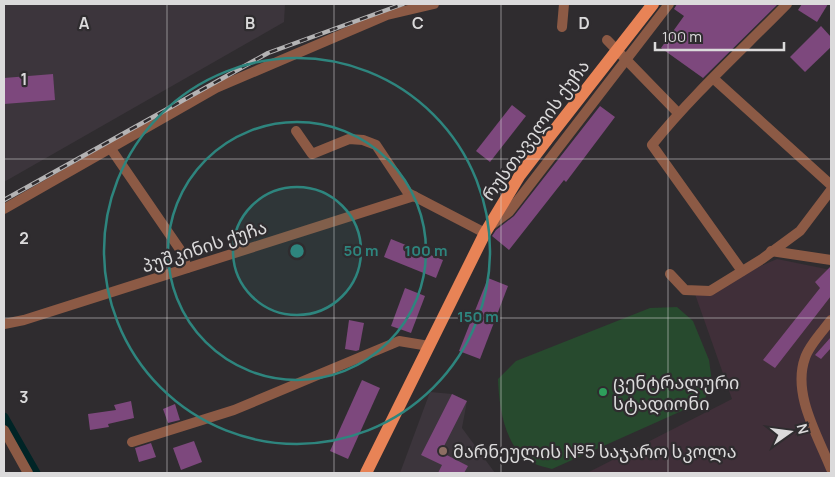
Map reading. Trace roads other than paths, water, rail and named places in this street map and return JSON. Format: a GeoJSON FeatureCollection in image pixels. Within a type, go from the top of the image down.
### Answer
{"type":"FeatureCollection","features":[{"type":"Feature","properties":{"kind":"main road","name":"რუსთაველის ქუჩა"},"geometry":{"type":"LineString","coordinates":[[372,470],[429,346],[487,230],[520,175],[653,4]]}},
{"type":"Feature","properties":{"kind":"street"},"geometry":{"type":"LineString","coordinates":[[4,209],[216,88],[387,15],[434,4]]}},
{"type":"Feature","properties":{"kind":"street"},"geometry":{"type":"LineString","coordinates":[[562,27],[564,4]]}},
{"type":"Feature","properties":{"kind":"street"},"geometry":{"type":"LineString","coordinates":[[296,131],[312,154],[349,139],[364,140],[376,145],[408,193],[487,230],[509,212],[669,4]]}},
{"type":"Feature","properties":{"kind":"street"},"geometry":{"type":"LineString","coordinates":[[742,271],[652,145],[678,113],[787,4]]}},
{"type":"Feature","properties":{"kind":"street"},"geometry":{"type":"LineString","coordinates":[[607,40],[678,113]]}},
{"type":"Feature","properties":{"kind":"street"},"geometry":{"type":"LineString","coordinates":[[714,79],[831,185]]}},
{"type":"Feature","properties":{"kind":"street"},"geometry":{"type":"LineString","coordinates":[[111,149],[181,251],[187,268]]}},
{"type":"Feature","properties":{"kind":"street"},"geometry":{"type":"LineString","coordinates":[[670,274],[685,290],[710,291],[800,231],[831,190]]}},
{"type":"Feature","properties":{"kind":"street","name":"პუშკინის ქუჩა"},"geometry":{"type":"LineString","coordinates":[[4,324],[24,320],[414,196]]}},
{"type":"Feature","properties":{"kind":"street"},"geometry":{"type":"LineString","coordinates":[[771,250],[831,260]]}},
{"type":"Feature","properties":{"kind":"street"},"geometry":{"type":"LineString","coordinates":[[831,320],[805,357],[800,377],[802,394],[831,469]]}},
{"type":"Feature","properties":{"kind":"street"},"geometry":{"type":"LineString","coordinates":[[132,442],[234,410],[399,341],[429,346]]}},
{"type":"Feature","properties":{"kind":"street"},"geometry":{"type":"LineString","coordinates":[[4,430],[28,473]]}},
{"type":"Feature","properties":{"kind":"waterway"},"geometry":{"type":"LineString","coordinates":[[4,417],[36,473]]}},
{"type":"Feature","properties":{"kind":"railway"},"geometry":{"type":"LineString","coordinates":[[4,200],[268,53],[403,4]]}},
{"type":"Feature","properties":{"kind":"place","name":"ცენტრალური სტადიონი"},"geometry":{"type":"Point","coordinates":[603,392]}},
{"type":"Feature","properties":{"kind":"place","name":"მარნეულის №5 საჯარო სკოლა"},"geometry":{"type":"Point","coordinates":[443,451]}}]}
